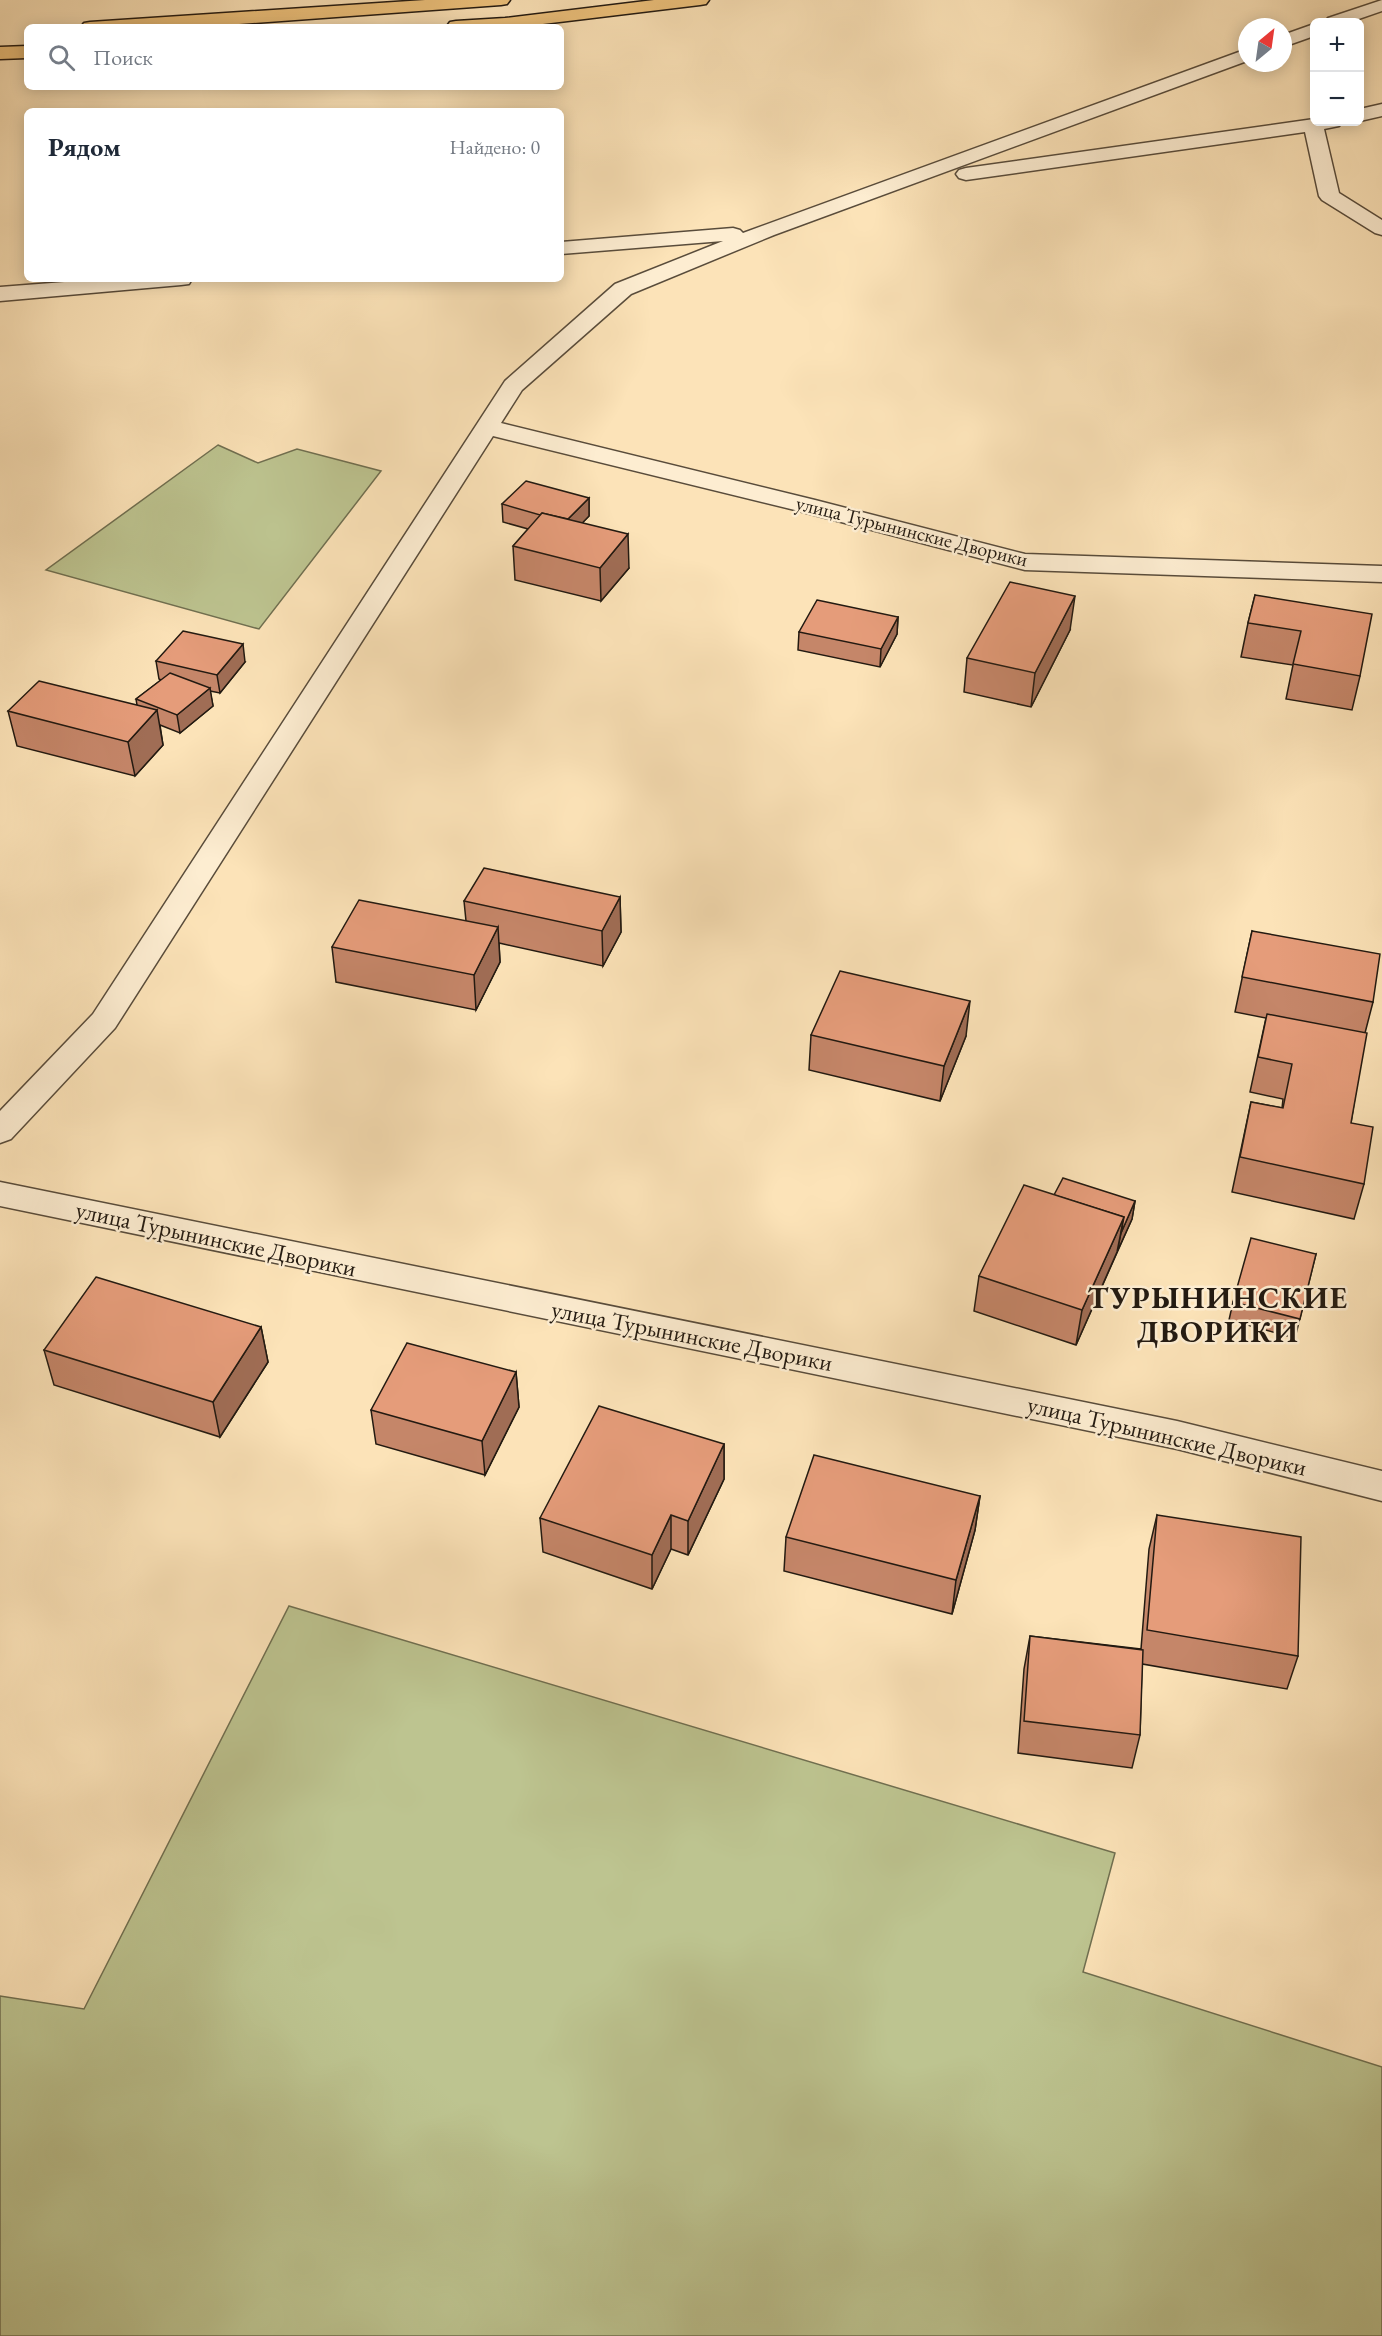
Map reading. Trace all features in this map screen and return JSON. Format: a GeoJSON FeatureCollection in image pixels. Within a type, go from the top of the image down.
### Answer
{"type":"FeatureCollection","features":[{"type":"Feature","properties":{"kind":"highway"},"geometry":{"type":"LineString","coordinates":[[163,24],[501,0]]}},
{"type":"Feature","properties":{"kind":"highway"},"geometry":{"type":"LineString","coordinates":[[491,24],[700,0]]}},
{"type":"Feature","properties":{"kind":"highway"},"geometry":{"type":"LineString","coordinates":[[0,53],[24,52]]}},
{"type":"Feature","properties":{"kind":"street"},"geometry":{"type":"LineString","coordinates":[[1345,18],[1382,5]]}},
{"type":"Feature","properties":{"kind":"street"},"geometry":{"type":"LineString","coordinates":[[1292,38],[1310,31]]}},
{"type":"Feature","properties":{"kind":"street"},"geometry":{"type":"LineString","coordinates":[[0,1131],[104,1021],[513,386],[623,289],[766,231],[1238,58]]}},
{"type":"Feature","properties":{"kind":"street"},"geometry":{"type":"LineString","coordinates":[[1369,113],[1382,125]]}},
{"type":"Feature","properties":{"kind":"street"},"geometry":{"type":"LineString","coordinates":[[904,182],[1310,126]]}},
{"type":"Feature","properties":{"kind":"street"},"geometry":{"type":"LineString","coordinates":[[1323,126],[1329,196],[1382,229]]}},
{"type":"Feature","properties":{"kind":"street"},"geometry":{"type":"LineString","coordinates":[[564,248],[766,231]]}},
{"type":"Feature","properties":{"kind":"street"},"geometry":{"type":"LineString","coordinates":[[0,294],[145,282]]}},
{"type":"Feature","properties":{"kind":"street","name":"улица Турынинские Дворики"},"geometry":{"type":"LineString","coordinates":[[486,427],[795,502],[1025,562],[1382,574]]}},
{"type":"Feature","properties":{"kind":"street","name":"улица Турынинские Дворики"},"geometry":{"type":"LineString","coordinates":[[0,1194],[1177,1435],[1382,1486]]}},
{"type":"Feature","properties":{"kind":"green space"},"geometry":{"type":"Polygon","coordinates":[[[218,445],[258,463],[297,449],[381,471],[259,629],[46,570],[218,445]]]}},
{"type":"Feature","properties":{"kind":"green space"},"geometry":{"type":"Polygon","coordinates":[[[289,1606],[1115,1853],[1083,1972],[1382,2067],[1382,2336],[0,2336],[0,1996],[84,2009],[289,1606]]]}},
{"type":"Feature","properties":{"kind":"building"},"geometry":{"type":"Polygon","coordinates":[[[526,481],[589,498],[568,519],[542,513],[540,515],[502,504],[526,481]]]}},
{"type":"Feature","properties":{"kind":"building"},"geometry":{"type":"Polygon","coordinates":[[[542,513],[628,534],[600,568],[513,546],[542,513]]]}},
{"type":"Feature","properties":{"kind":"building"},"geometry":{"type":"Polygon","coordinates":[[[1010,582],[1075,596],[1035,673],[967,658],[1010,582]]]}},
{"type":"Feature","properties":{"kind":"building"},"geometry":{"type":"Polygon","coordinates":[[[1255,595],[1372,614],[1360,676],[1293,664],[1301,631],[1248,623],[1255,595]]]}},
{"type":"Feature","properties":{"kind":"building"},"geometry":{"type":"Polygon","coordinates":[[[817,600],[898,617],[881,649],[799,632],[817,600]]]}},
{"type":"Feature","properties":{"kind":"building"},"geometry":{"type":"Polygon","coordinates":[[[183,631],[243,644],[217,675],[156,661],[183,631]]]}},
{"type":"Feature","properties":{"kind":"building"},"geometry":{"type":"Polygon","coordinates":[[[170,673],[210,688],[177,715],[136,699],[170,673]]]}},
{"type":"Feature","properties":{"kind":"building"},"geometry":{"type":"Polygon","coordinates":[[[39,681],[157,710],[128,742],[8,711],[39,681]]]}},
{"type":"Feature","properties":{"kind":"building"},"geometry":{"type":"Polygon","coordinates":[[[484,868],[620,897],[602,931],[464,901],[484,868]]]}},
{"type":"Feature","properties":{"kind":"building"},"geometry":{"type":"Polygon","coordinates":[[[359,900],[498,927],[474,975],[332,947],[359,900]]]}},
{"type":"Feature","properties":{"kind":"building"},"geometry":{"type":"Polygon","coordinates":[[[1252,931],[1380,954],[1373,1002],[1242,977],[1252,931]]]}},
{"type":"Feature","properties":{"kind":"building"},"geometry":{"type":"Polygon","coordinates":[[[840,971],[970,1001],[944,1066],[811,1035],[840,971]]]}},
{"type":"Feature","properties":{"kind":"building"},"geometry":{"type":"Polygon","coordinates":[[[1267,1014],[1367,1033],[1351,1123],[1373,1127],[1364,1184],[1240,1157],[1251,1102],[1283,1108],[1292,1064],[1258,1057],[1267,1014]]]}},
{"type":"Feature","properties":{"kind":"building"},"geometry":{"type":"Polygon","coordinates":[[[1063,1178],[1135,1201],[1121,1233],[1124,1217],[1054,1195],[1063,1178]]]}},
{"type":"Feature","properties":{"kind":"building"},"geometry":{"type":"Polygon","coordinates":[[[1024,1185],[1124,1217],[1082,1310],[979,1276],[1024,1185]]]}},
{"type":"Feature","properties":{"kind":"building"},"geometry":{"type":"Polygon","coordinates":[[[1251,1238],[1316,1254],[1300,1319],[1233,1302],[1251,1238]]]}},
{"type":"Feature","properties":{"kind":"building"},"geometry":{"type":"Polygon","coordinates":[[[96,1277],[261,1327],[213,1402],[44,1350],[96,1277]]]}},
{"type":"Feature","properties":{"kind":"building"},"geometry":{"type":"Polygon","coordinates":[[[407,1343],[516,1372],[482,1441],[371,1410],[407,1343]]]}},
{"type":"Feature","properties":{"kind":"building"},"geometry":{"type":"Polygon","coordinates":[[[599,1406],[724,1444],[688,1521],[671,1515],[652,1555],[540,1518],[599,1406]]]}},
{"type":"Feature","properties":{"kind":"building"},"geometry":{"type":"Polygon","coordinates":[[[814,1455],[980,1496],[956,1580],[786,1537],[814,1455]]]}},
{"type":"Feature","properties":{"kind":"building"},"geometry":{"type":"Polygon","coordinates":[[[1157,1515],[1301,1537],[1298,1656],[1147,1630],[1157,1515]]]}},
{"type":"Feature","properties":{"kind":"building"},"geometry":{"type":"Polygon","coordinates":[[[1030,1636],[1143,1650],[1140,1735],[1024,1721],[1030,1636]]]}},
{"type":"Feature","properties":{"kind":"district","name":"ТУРЫНИНСКИЕ ДВОРИКИ"},"geometry":{"type":"Point","coordinates":[1218,1315]}}]}
